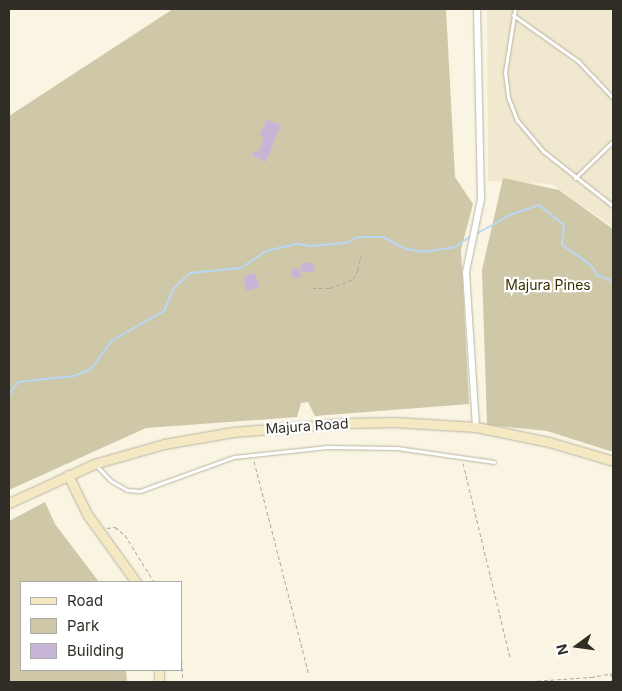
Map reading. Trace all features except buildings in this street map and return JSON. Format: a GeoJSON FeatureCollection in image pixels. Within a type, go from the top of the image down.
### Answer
{"type":"FeatureCollection","features":[{"type":"Feature","properties":{"kind":"street"},"geometry":{"type":"LineString","coordinates":[[476,427],[466,272],[481,199],[477,9]]}},
{"type":"Feature","properties":{"kind":"street","name":"Majura Road"},"geometry":{"type":"LineString","coordinates":[[9,503],[94,464],[164,444],[233,432],[370,422],[476,427],[549,442],[613,461]]}},
{"type":"Feature","properties":{"kind":"street"},"geometry":{"type":"LineString","coordinates":[[68,475],[82,506],[135,581]]}},
{"type":"Feature","properties":{"kind":"lane"},"geometry":{"type":"LineString","coordinates":[[515,9],[505,72],[511,107],[533,141],[575,178],[613,206]]}},
{"type":"Feature","properties":{"kind":"lane"},"geometry":{"type":"LineString","coordinates":[[513,15],[578,61],[613,98]]}},
{"type":"Feature","properties":{"kind":"lane"},"geometry":{"type":"LineString","coordinates":[[575,178],[613,142]]}},
{"type":"Feature","properties":{"kind":"lane"},"geometry":{"type":"LineString","coordinates":[[94,464],[111,481],[127,490],[140,491],[252,453],[364,445],[494,462]]}},
{"type":"Feature","properties":{"kind":"path"},"geometry":{"type":"LineString","coordinates":[[313,288],[330,288],[353,279],[358,270],[361,255]]}},
{"type":"Feature","properties":{"kind":"path"},"geometry":{"type":"LineString","coordinates":[[252,453],[309,675]]}},
{"type":"Feature","properties":{"kind":"path"},"geometry":{"type":"LineString","coordinates":[[462,457],[510,657]]}},
{"type":"Feature","properties":{"kind":"path"},"geometry":{"type":"LineString","coordinates":[[101,532],[110,527],[120,530],[153,581]]}},
{"type":"Feature","properties":{"kind":"path"},"geometry":{"type":"LineString","coordinates":[[182,665],[183,682]]}},
{"type":"Feature","properties":{"kind":"path"},"geometry":{"type":"LineString","coordinates":[[518,682],[592,678],[612,673],[612,682]]}},
{"type":"Feature","properties":{"kind":"shaded area"},"geometry":{"type":"Polygon","coordinates":[[[487,9],[613,9],[613,227],[551,184],[488,181],[487,9]]]}},
{"type":"Feature","properties":{"kind":"green space"},"geometry":{"type":"Polygon","coordinates":[[[173,9],[446,9],[455,177],[473,204],[461,250],[469,404],[315,416],[308,402],[301,403],[297,417],[146,428],[9,490],[9,116],[173,9]]]}},
{"type":"Feature","properties":{"kind":"green space","name":"Majura Pines"},"geometry":{"type":"Polygon","coordinates":[[[503,178],[559,190],[613,229],[613,452],[547,431],[487,425],[482,270],[503,178]]]}},
{"type":"Feature","properties":{"kind":"green space"},"geometry":{"type":"Polygon","coordinates":[[[45,502],[55,524],[98,581],[20,581],[20,671],[126,671],[127,682],[9,682],[9,521],[45,502]]]}},
{"type":"Feature","properties":{"kind":"waterway"},"geometry":{"type":"LineString","coordinates":[[476,234],[512,214],[539,205],[564,225],[562,245],[591,265],[597,275],[613,281]]}},
{"type":"Feature","properties":{"kind":"waterway"},"geometry":{"type":"LineString","coordinates":[[9,395],[18,382],[74,376],[91,369],[111,341],[164,311],[174,288],[190,273],[241,268],[266,251],[297,244],[311,246],[347,243],[358,237],[383,237],[406,249],[424,252],[455,247],[470,237]]}}]}
